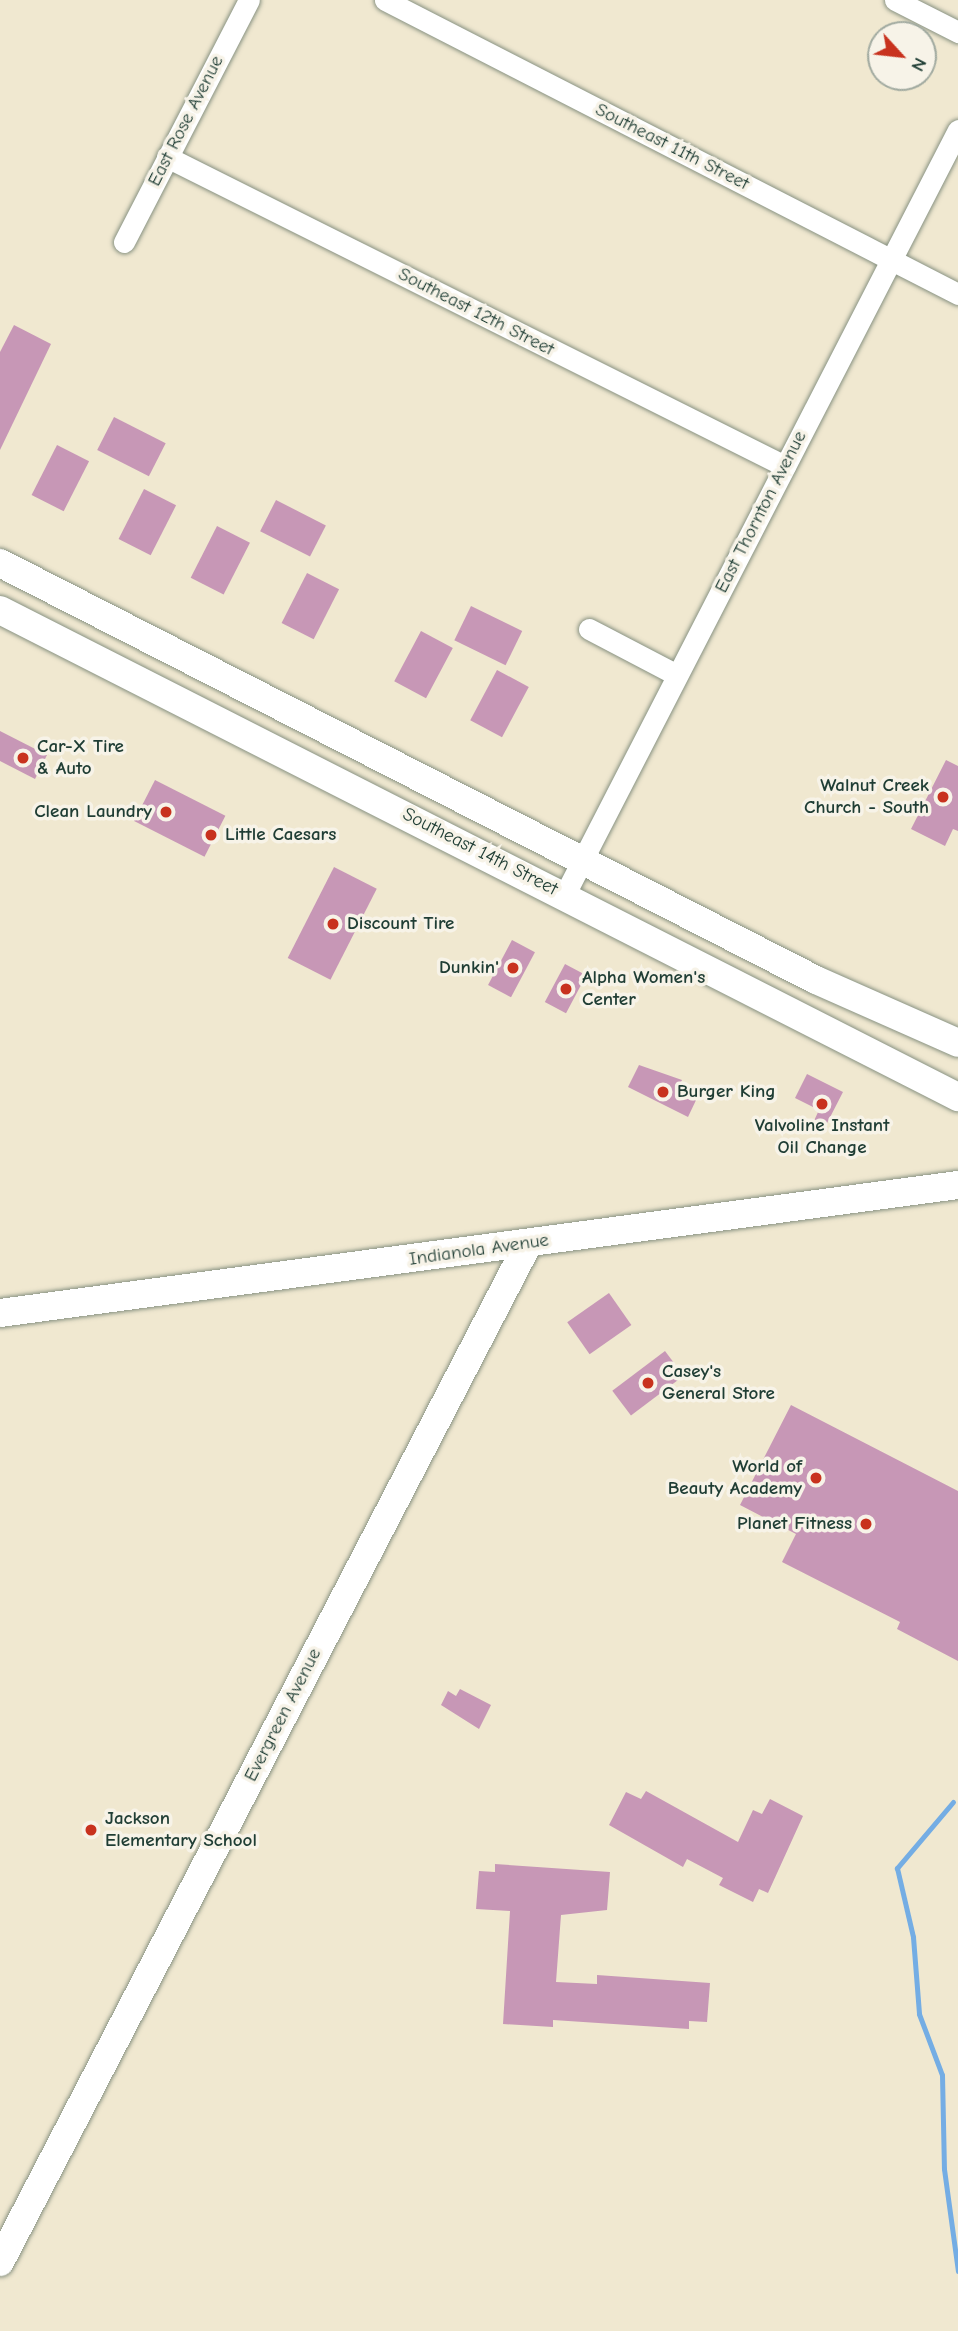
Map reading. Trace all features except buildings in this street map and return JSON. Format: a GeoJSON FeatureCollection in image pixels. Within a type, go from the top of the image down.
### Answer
{"type":"FeatureCollection","features":[{"type":"Feature","properties":{"kind":"main road","name":"Southeast 14th Street"},"geometry":{"type":"LineString","coordinates":[[0,563],[816,980],[958,1043]]}},
{"type":"Feature","properties":{"kind":"main road","name":"Southeast 14th Street"},"geometry":{"type":"LineString","coordinates":[[0,610],[565,894],[954,1098]]}},
{"type":"Feature","properties":{"kind":"main road"},"geometry":{"type":"LineString","coordinates":[[128,675],[147,655],[229,695],[286,708]]}},
{"type":"Feature","properties":{"kind":"main road"},"geometry":{"type":"LineString","coordinates":[[945,1187],[958,1162]]}},
{"type":"Feature","properties":{"kind":"main road","name":"Indianola Avenue"},"geometry":{"type":"LineString","coordinates":[[0,1313],[945,1187]]}},
{"type":"Feature","properties":{"kind":"main road","name":"Evergreen Avenue"},"geometry":{"type":"LineString","coordinates":[[0,2262],[528,1244]]}},
{"type":"Feature","properties":{"kind":"street","name":"East Rose Avenue"},"geometry":{"type":"LineString","coordinates":[[124,243],[249,0]]}},
{"type":"Feature","properties":{"kind":"street","name":"Southeast 11th Street"},"geometry":{"type":"LineString","coordinates":[[385,0],[958,294]]}},
{"type":"Feature","properties":{"kind":"street"},"geometry":{"type":"LineString","coordinates":[[895,0],[958,32]]}},
{"type":"Feature","properties":{"kind":"street","name":"East Thornton Avenue"},"geometry":{"type":"LineString","coordinates":[[565,894],[958,130]]}},
{"type":"Feature","properties":{"kind":"street","name":"Southeast 12th Street"},"geometry":{"type":"LineString","coordinates":[[167,157],[785,466]]}},
{"type":"Feature","properties":{"kind":"street"},"geometry":{"type":"LineString","coordinates":[[589,629],[677,675]]}},
{"type":"Feature","properties":{"kind":"waterway"},"geometry":{"type":"LineString","coordinates":[[953,1802],[897,1868],[913,1937],[919,2014],[942,2075],[944,2169],[958,2271]]}},
{"type":"Feature","properties":{"kind":"place","name":"Car-X Tire & Auto"},"geometry":{"type":"Point","coordinates":[23,758]}},
{"type":"Feature","properties":{"kind":"place","name":"Walnut Creek Church - South"},"geometry":{"type":"Point","coordinates":[943,797]}},
{"type":"Feature","properties":{"kind":"place","name":"Clean Laundry"},"geometry":{"type":"Point","coordinates":[166,812]}},
{"type":"Feature","properties":{"kind":"place","name":"Little Caesars"},"geometry":{"type":"Point","coordinates":[211,835]}},
{"type":"Feature","properties":{"kind":"place","name":"Discount Tire"},"geometry":{"type":"Point","coordinates":[333,924]}},
{"type":"Feature","properties":{"kind":"place","name":"Dunkin'"},"geometry":{"type":"Point","coordinates":[513,968]}},
{"type":"Feature","properties":{"kind":"place","name":"Alpha Women's Center"},"geometry":{"type":"Point","coordinates":[566,989]}},
{"type":"Feature","properties":{"kind":"place","name":"Burger King"},"geometry":{"type":"Point","coordinates":[663,1092]}},
{"type":"Feature","properties":{"kind":"place","name":"Valvoline Instant Oil Change"},"geometry":{"type":"Point","coordinates":[822,1104]}},
{"type":"Feature","properties":{"kind":"place","name":"Casey's General Store"},"geometry":{"type":"Point","coordinates":[648,1383]}},
{"type":"Feature","properties":{"kind":"place","name":"World of Beauty Academy"},"geometry":{"type":"Point","coordinates":[816,1478]}},
{"type":"Feature","properties":{"kind":"place","name":"Planet Fitness"},"geometry":{"type":"Point","coordinates":[866,1524]}},
{"type":"Feature","properties":{"kind":"place","name":"Jackson Elementary School"},"geometry":{"type":"Point","coordinates":[91,1830]}}]}
